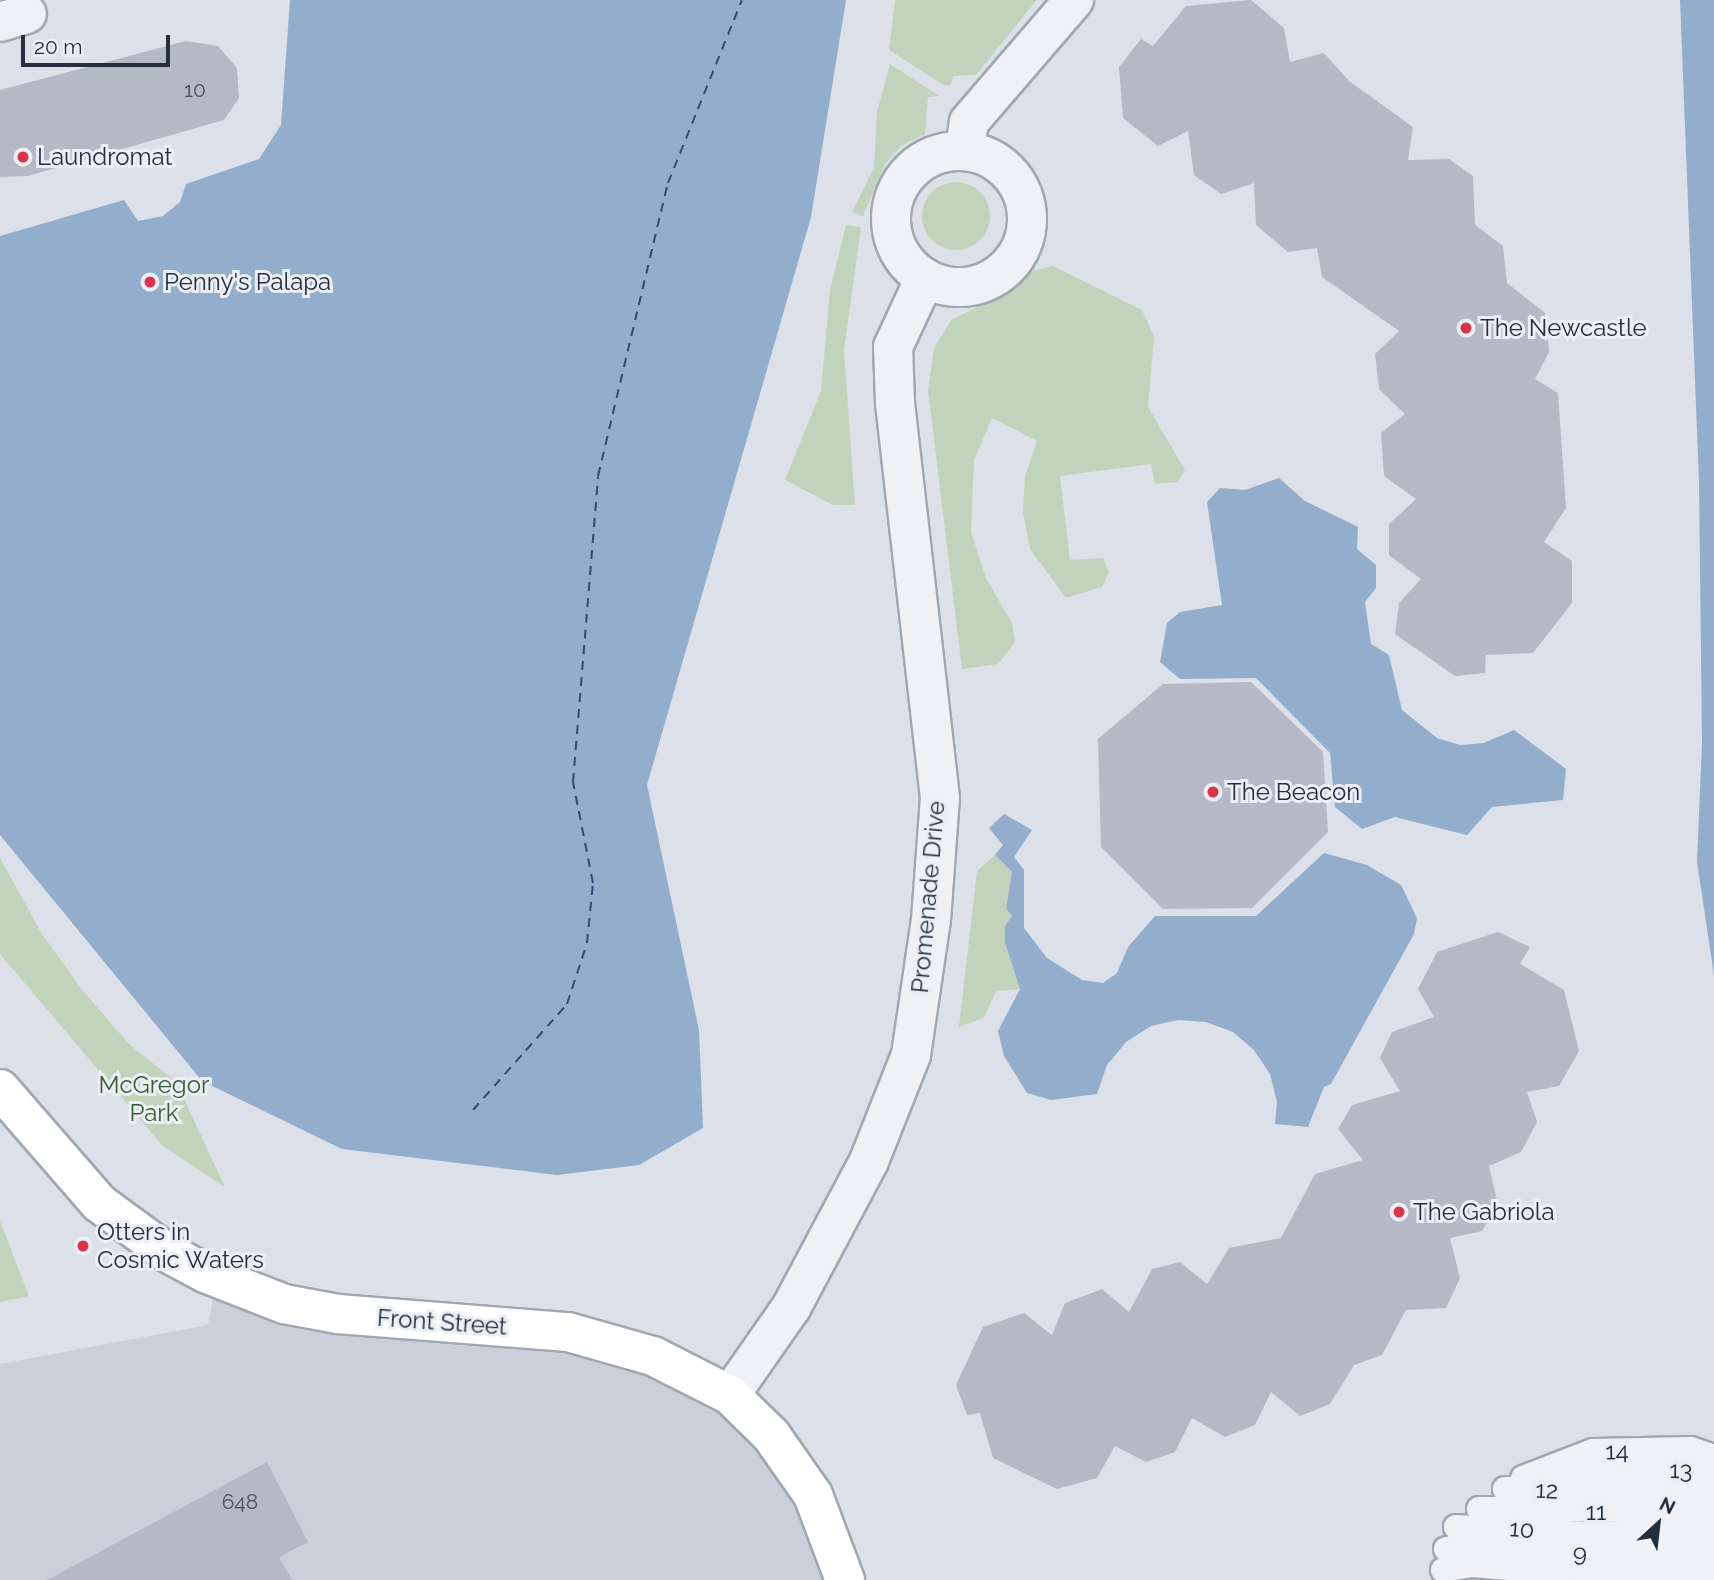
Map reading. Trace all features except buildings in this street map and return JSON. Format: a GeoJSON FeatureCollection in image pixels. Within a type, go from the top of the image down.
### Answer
{"type":"FeatureCollection","features":[{"type":"Feature","properties":{"kind":"street"},"geometry":{"type":"LineString","coordinates":[[964,151],[969,122],[1074,0]]}},
{"type":"Feature","properties":{"kind":"street"},"geometry":{"type":"LineString","coordinates":[[964,151],[983,154],[1017,182],[1027,215],[1022,247],[991,280],[946,286],[925,278],[896,245],[892,200],[918,164],[938,153],[964,151]]}},
{"type":"Feature","properties":{"kind":"street","name":"Promenade Drive"},"geometry":{"type":"LineString","coordinates":[[730,1395],[792,1306],[869,1161],[911,1055],[931,920],[940,799],[893,347],[925,278]]}},
{"type":"Feature","properties":{"kind":"street","name":"Front Street"},"geometry":{"type":"LineString","coordinates":[[0,1089],[99,1203],[166,1252],[205,1273],[284,1304],[338,1314],[568,1332],[653,1356],[730,1395],[771,1435],[813,1495],[845,1580]]}},
{"type":"Feature","properties":{"kind":"lane","name":"14"},"geometry":{"type":"LineString","coordinates":[[1514,1483],[1593,1451],[1690,1448],[1714,1457]]}},
{"type":"Feature","properties":{"kind":"lane","name":"13"},"geometry":{"type":"LineString","coordinates":[[1514,1483],[1573,1472],[1714,1472]]}},
{"type":"Feature","properties":{"kind":"lane","name":"12"},"geometry":{"type":"LineString","coordinates":[[1514,1483],[1714,1491]]}},
{"type":"Feature","properties":{"kind":"lane","name":"11"},"geometry":{"type":"LineString","coordinates":[[1479,1508],[1714,1510]]}},
{"type":"Feature","properties":{"kind":"lane","name":"10"},"geometry":{"type":"LineString","coordinates":[[1448,1549],[1587,1534],[1714,1530]]}},
{"type":"Feature","properties":{"kind":"lane","name":"9"},"geometry":{"type":"LineString","coordinates":[[1448,1549],[1475,1544],[1577,1553],[1714,1550]]}},
{"type":"Feature","properties":{"kind":"lane"},"geometry":{"type":"LineString","coordinates":[[1448,1549],[1472,1565],[1583,1574],[1714,1570]]}},
{"type":"Feature","properties":{"kind":"shaded area"},"geometry":{"type":"Polygon","coordinates":[[[215,1288],[343,1335],[600,1340],[746,1417],[856,1580],[0,1580],[0,1364],[208,1325],[215,1288]]]}},
{"type":"Feature","properties":{"kind":"green space"},"geometry":{"type":"Polygon","coordinates":[[[895,0],[1037,0],[976,75],[953,76],[951,85],[943,85],[889,50],[895,0]]]}},
{"type":"Feature","properties":{"kind":"green space"},"geometry":{"type":"Polygon","coordinates":[[[890,64],[939,96],[928,97],[925,134],[902,145],[885,164],[863,216],[852,212],[874,167],[877,112],[890,64]]]}},
{"type":"Feature","properties":{"kind":"green space"},"geometry":{"type":"Polygon","coordinates":[[[956,182],[969,185],[980,192],[987,203],[990,216],[987,229],[980,240],[969,247],[956,250],[943,247],[932,240],[925,229],[922,216],[925,203],[932,192],[943,185],[956,182]]]}},
{"type":"Feature","properties":{"kind":"green space"},"geometry":{"type":"Polygon","coordinates":[[[846,225],[861,227],[844,350],[855,505],[833,505],[785,480],[821,391],[830,290],[846,225]]]}},
{"type":"Feature","properties":{"kind":"green space"},"geometry":{"type":"Polygon","coordinates":[[[1053,266],[1142,310],[1154,336],[1148,407],[1185,470],[1177,482],[1155,484],[1151,464],[1060,476],[1070,560],[1103,558],[1109,572],[1102,587],[1066,598],[1030,549],[1023,512],[1025,476],[1037,441],[992,418],[974,460],[971,532],[986,578],[1012,623],[1015,642],[998,664],[962,669],[928,390],[934,349],[951,320],[1018,287],[1030,272],[1053,266]]]}},
{"type":"Feature","properties":{"kind":"green space"},"geometry":{"type":"Polygon","coordinates":[[[995,855],[1012,872],[1006,909],[1012,916],[1005,943],[1020,989],[996,991],[984,1018],[959,1027],[977,871],[995,855]]]}},
{"type":"Feature","properties":{"kind":"green space","name":"McGregor Park"},"geometry":{"type":"Polygon","coordinates":[[[0,858],[42,934],[83,991],[129,1044],[176,1082],[225,1187],[162,1145],[0,954],[0,858]]]}},
{"type":"Feature","properties":{"kind":"green space"},"geometry":{"type":"Polygon","coordinates":[[[0,1221],[29,1296],[0,1302],[0,1221]]]}},
{"type":"Feature","properties":{"kind":"water"},"geometry":{"type":"Polygon","coordinates":[[[290,0],[846,0],[811,217],[647,785],[699,1030],[703,1128],[639,1165],[557,1175],[342,1149],[202,1081],[0,835],[0,236],[124,200],[138,221],[163,216],[180,202],[186,184],[259,159],[281,125],[290,0]]]}},
{"type":"Feature","properties":{"kind":"water"},"geometry":{"type":"Polygon","coordinates":[[[1680,0],[1714,0],[1714,975],[1697,862],[1702,743],[1699,482],[1680,0]]]}},
{"type":"Feature","properties":{"kind":"water"},"geometry":{"type":"Polygon","coordinates":[[[1279,478],[1305,501],[1358,527],[1357,549],[1376,565],[1376,588],[1365,602],[1371,644],[1389,655],[1402,710],[1437,738],[1460,745],[1484,743],[1514,730],[1566,769],[1563,800],[1492,807],[1467,835],[1395,817],[1362,829],[1335,807],[1330,753],[1256,678],[1180,679],[1160,662],[1167,623],[1180,612],[1222,605],[1207,502],[1220,488],[1245,490],[1279,478]]]}},
{"type":"Feature","properties":{"kind":"water"},"geometry":{"type":"Polygon","coordinates":[[[1004,814],[1032,830],[1014,857],[1024,870],[1024,928],[1047,958],[1082,980],[1103,983],[1117,973],[1128,947],[1155,916],[1256,916],[1324,853],[1367,865],[1401,885],[1417,918],[1414,934],[1331,1084],[1324,1087],[1308,1127],[1275,1124],[1277,1102],[1270,1074],[1254,1050],[1233,1032],[1206,1022],[1178,1020],[1151,1026],[1126,1042],[1107,1065],[1097,1094],[1051,1100],[1027,1093],[1004,1056],[998,1031],[1020,989],[1005,943],[1005,926],[1012,916],[1006,909],[1012,872],[995,855],[1003,845],[989,828],[1004,814]]]}},
{"type":"Feature","properties":{"kind":"ferry route"},"geometry":{"type":"LineString","coordinates":[[473,1110],[567,1004],[587,943],[593,883],[573,782],[598,476],[668,183],[742,0]]}},
{"type":"Feature","properties":{"kind":"place","name":"Laundromat"},"geometry":{"type":"Point","coordinates":[23,157]}},
{"type":"Feature","properties":{"kind":"place","name":"Penny's Palapa"},"geometry":{"type":"Point","coordinates":[150,282]}},
{"type":"Feature","properties":{"kind":"place","name":"The Newcastle"},"geometry":{"type":"Point","coordinates":[1466,328]}},
{"type":"Feature","properties":{"kind":"place","name":"The Beacon"},"geometry":{"type":"Point","coordinates":[1213,792]}},
{"type":"Feature","properties":{"kind":"place","name":"The Gabriola"},"geometry":{"type":"Point","coordinates":[1399,1212]}},
{"type":"Feature","properties":{"kind":"place","name":"Otters in Cosmic Waters"},"geometry":{"type":"Point","coordinates":[83,1246]}}]}
